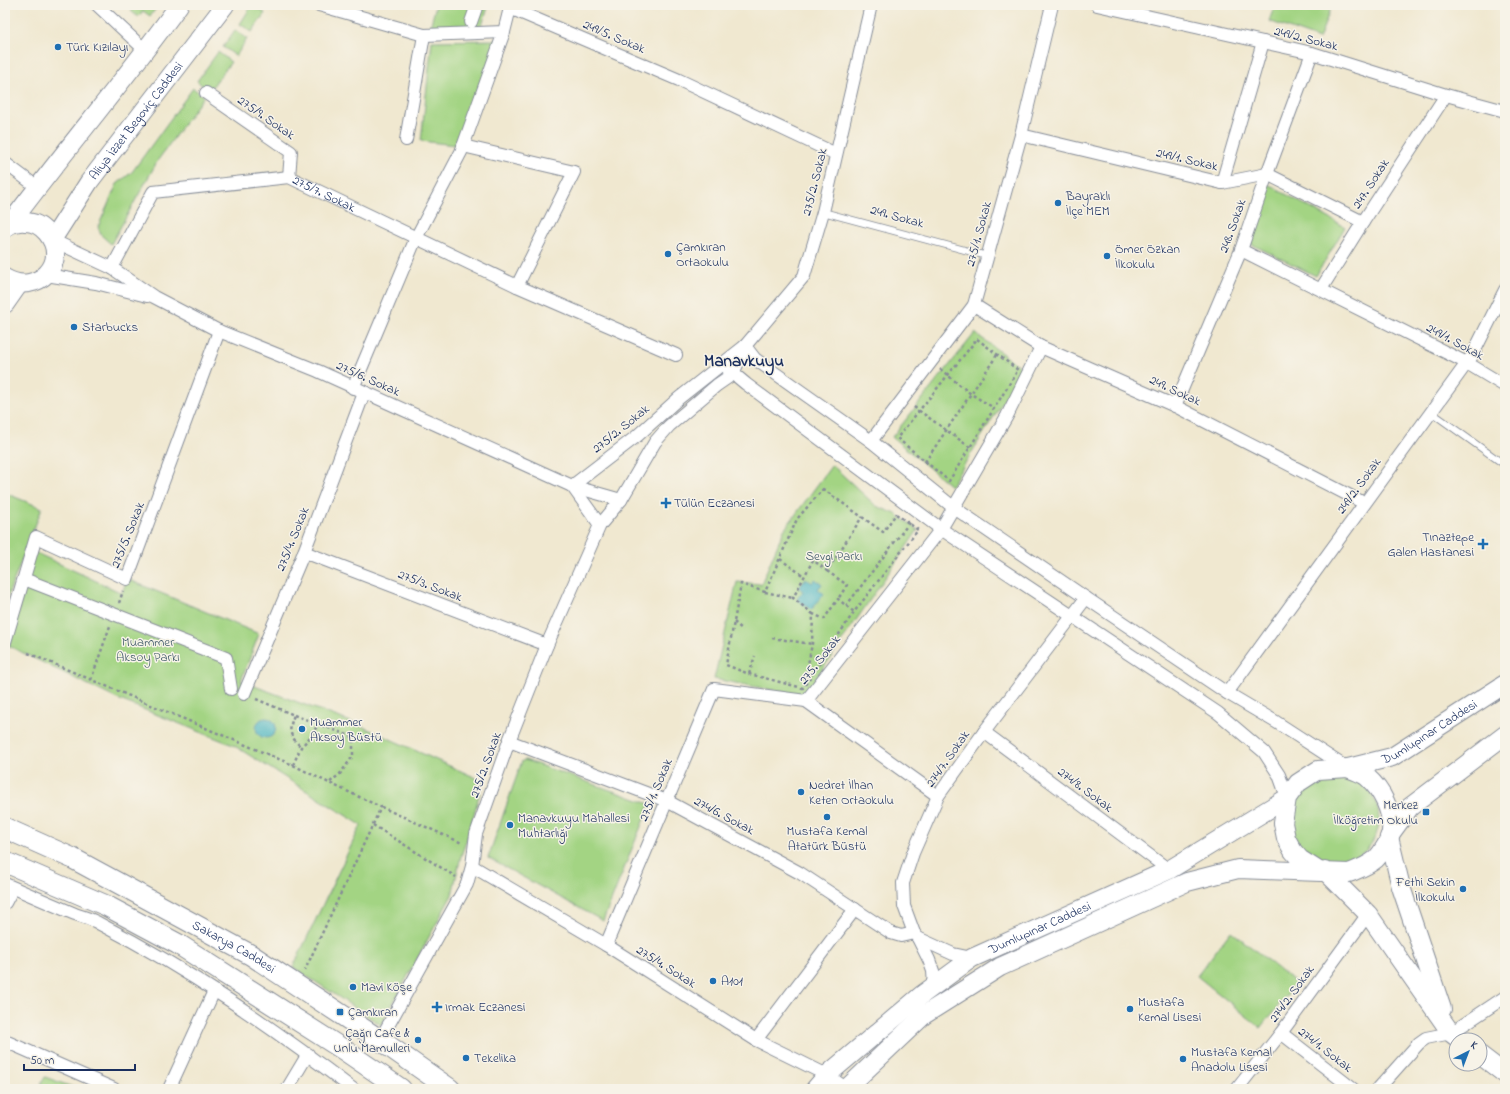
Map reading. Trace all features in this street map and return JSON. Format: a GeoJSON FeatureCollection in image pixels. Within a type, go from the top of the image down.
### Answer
{"type":"FeatureCollection","features":[{"type":"Feature","properties":{"kind":"main road"},"geometry":{"type":"LineString","coordinates":[[7,225],[146,51],[179,5]]}},
{"type":"Feature","properties":{"kind":"main road","name":"Aliya İzzet Begoviç Caddesi"},"geometry":{"type":"LineString","coordinates":[[52,240],[89,182],[225,5]]}},
{"type":"Feature","properties":{"kind":"main road"},"geometry":{"type":"LineString","coordinates":[[5,304],[12,281],[29,284],[38,281],[46,275],[52,267],[54,258],[52,240],[41,227],[26,221],[7,225]]}},
{"type":"Feature","properties":{"kind":"main road","name":"Dumlupınar Caddesi"},"geometry":{"type":"LineString","coordinates":[[1347,768],[1392,757],[1505,684]]}},
{"type":"Feature","properties":{"kind":"main road"},"geometry":{"type":"LineString","coordinates":[[1322,871],[1349,873],[1364,867],[1376,858],[1410,807],[1505,735]]}},
{"type":"Feature","properties":{"kind":"main road"},"geometry":{"type":"LineString","coordinates":[[1452,1032],[1368,914],[1322,871],[1300,859],[1293,851],[1286,838],[1283,823],[1287,798],[1298,784],[1318,770],[1347,768],[1367,777],[1382,794],[1389,813],[1390,835],[1401,887],[1453,1032]]}},
{"type":"Feature","properties":{"kind":"main road","name":"Dumlupınar Caddesi"},"geometry":{"type":"LineString","coordinates":[[815,1089],[827,1075],[934,986],[972,958],[1169,870],[1287,798]]}},
{"type":"Feature","properties":{"kind":"main road","name":"Sakarya Caddesi"},"geometry":{"type":"LineString","coordinates":[[5,828],[72,858],[252,955],[380,1040],[450,1089]]}},
{"type":"Feature","properties":{"kind":"main road","name":"Sakarya Caddesi"},"geometry":{"type":"LineString","coordinates":[[5,862],[102,914],[178,944],[344,1050],[401,1089]]}},
{"type":"Feature","properties":{"kind":"main road","name":"Dumlupınar Caddesi"},"geometry":{"type":"LineString","coordinates":[[847,1089],[924,1015],[1000,967],[1187,882],[1238,869],[1322,871]]}},
{"type":"Feature","properties":{"kind":"main road"},"geometry":{"type":"LineString","coordinates":[[1488,1061],[1505,1074]]}},
{"type":"Feature","properties":{"kind":"street"},"geometry":{"type":"LineString","coordinates":[[97,5],[146,51]]}},
{"type":"Feature","properties":{"kind":"street"},"geometry":{"type":"LineString","coordinates":[[319,5],[424,35],[504,32]]}},
{"type":"Feature","properties":{"kind":"street"},"geometry":{"type":"LineString","coordinates":[[471,22],[477,5]]}},
{"type":"Feature","properties":{"kind":"street","name":"275/2. Sokak"},"geometry":{"type":"LineString","coordinates":[[572,486],[637,436],[679,398],[745,346],[804,276],[823,212],[871,5]]}},
{"type":"Feature","properties":{"kind":"street","name":"275/1. Sokak"},"geometry":{"type":"LineString","coordinates":[[871,441],[974,305],[1020,135],[1052,5]]}},
{"type":"Feature","properties":{"kind":"street","name":"249/2. Sokak"},"geometry":{"type":"LineString","coordinates":[[1097,5],[1312,53],[1446,95],[1505,111]]}},
{"type":"Feature","properties":{"kind":"street","name":"249/5. Sokak"},"geometry":{"type":"LineString","coordinates":[[416,238],[461,152],[504,32],[510,6],[679,80],[836,154]]}},
{"type":"Feature","properties":{"kind":"street"},"geometry":{"type":"LineString","coordinates":[[406,140],[424,35]]}},
{"type":"Feature","properties":{"kind":"street","name":"248. Sokak"},"geometry":{"type":"LineString","coordinates":[[1222,183],[1263,42]]}},
{"type":"Feature","properties":{"kind":"street","name":"248. Sokak"},"geometry":{"type":"LineString","coordinates":[[1175,406],[1241,250],[1266,174],[1312,53]]}},
{"type":"Feature","properties":{"kind":"street","name":"275/9. Sokak"},"geometry":{"type":"LineString","coordinates":[[206,93],[290,152],[289,177]]}},
{"type":"Feature","properties":{"kind":"street","name":"247. Sokak"},"geometry":{"type":"LineString","coordinates":[[1320,289],[1446,95]]}},
{"type":"Feature","properties":{"kind":"street","name":"249/1. Sokak"},"geometry":{"type":"LineString","coordinates":[[1020,135],[1222,183],[1266,174]]}},
{"type":"Feature","properties":{"kind":"street"},"geometry":{"type":"LineString","coordinates":[[463,146],[574,172],[517,286]]}},
{"type":"Feature","properties":{"kind":"street"},"geometry":{"type":"LineString","coordinates":[[5,163],[37,187]]}},
{"type":"Feature","properties":{"kind":"street"},"geometry":{"type":"LineString","coordinates":[[1266,174],[1363,222]]}},
{"type":"Feature","properties":{"kind":"street","name":"275/7. Sokak"},"geometry":{"type":"LineString","coordinates":[[112,268],[153,192],[289,177],[517,286],[676,355]]}},
{"type":"Feature","properties":{"kind":"street","name":"275/4. Sokak"},"geometry":{"type":"LineString","coordinates":[[244,694],[304,552],[358,390],[416,238]]}},
{"type":"Feature","properties":{"kind":"street","name":"275/6. Sokak"},"geometry":{"type":"LineString","coordinates":[[52,240],[112,268],[154,298],[220,331],[318,371],[572,486]]}},
{"type":"Feature","properties":{"kind":"street","name":"249/1. Sokak"},"geometry":{"type":"LineString","coordinates":[[1241,250],[1467,362],[1505,386]]}},
{"type":"Feature","properties":{"kind":"street","name":"275/6. Sokak"},"geometry":{"type":"LineString","coordinates":[[46,275],[96,283],[154,298]]}},
{"type":"Feature","properties":{"kind":"street","name":"249/2. Sokak"},"geometry":{"type":"LineString","coordinates":[[1227,693],[1472,356],[1505,290]]}},
{"type":"Feature","properties":{"kind":"street","name":"249. Sokak"},"geometry":{"type":"LineString","coordinates":[[974,305],[1042,347],[1175,406],[1364,503]]}},
{"type":"Feature","properties":{"kind":"street","name":"275/5. Sokak"},"geometry":{"type":"LineString","coordinates":[[5,642],[36,537],[127,579],[220,331]]}},
{"type":"Feature","properties":{"kind":"street"},"geometry":{"type":"LineString","coordinates":[[745,346],[755,359],[871,441],[954,506],[1086,598],[1227,693],[1276,722],[1347,768]]}},
{"type":"Feature","properties":{"kind":"street","name":"275/2. Sokak"},"geometry":{"type":"LineString","coordinates":[[380,1040],[467,884],[472,866],[473,848],[476,834],[509,741],[547,645],[600,525],[621,500],[655,442],[669,426],[717,385],[733,374],[745,346]]}},
{"type":"Feature","properties":{"kind":"street","name":"275. Sokak"},"geometry":{"type":"LineString","coordinates":[[938,796],[807,694],[941,529],[1007,416],[1042,347]]}},
{"type":"Feature","properties":{"kind":"street"},"geometry":{"type":"LineString","coordinates":[[722,364],[733,374],[941,529],[1218,714],[1264,752],[1279,775],[1287,798]]}},
{"type":"Feature","properties":{"kind":"street"},"geometry":{"type":"LineString","coordinates":[[572,486],[621,500]]}},
{"type":"Feature","properties":{"kind":"street"},"geometry":{"type":"LineString","coordinates":[[572,486],[600,525]]}},
{"type":"Feature","properties":{"kind":"street","name":"275/3. Sokak"},"geometry":{"type":"LineString","coordinates":[[304,552],[547,645]]}},
{"type":"Feature","properties":{"kind":"street"},"geometry":{"type":"LineString","coordinates":[[24,579],[226,658],[231,689]]}},
{"type":"Feature","properties":{"kind":"street","name":"274/7. Sokak"},"geometry":{"type":"LineString","coordinates":[[934,986],[933,971],[904,906],[903,883],[913,853],[938,796],[984,732],[1086,598]]}},
{"type":"Feature","properties":{"kind":"street","name":"275/1. Sokak"},"geometry":{"type":"LineString","coordinates":[[606,946],[714,690],[807,694]]}},
{"type":"Feature","properties":{"kind":"street","name":"274/8. Sokak"},"geometry":{"type":"LineString","coordinates":[[984,732],[1169,870]]}},
{"type":"Feature","properties":{"kind":"street","name":"274/6. Sokak"},"geometry":{"type":"LineString","coordinates":[[509,741],[666,801],[800,873],[891,933],[901,936],[916,935]]}},
{"type":"Feature","properties":{"kind":"street","name":"275/4. Sokak"},"geometry":{"type":"LineString","coordinates":[[472,866],[606,946],[756,1040],[827,1075],[847,1089]]}},
{"type":"Feature","properties":{"kind":"street"},"geometry":{"type":"LineString","coordinates":[[5,902],[9,886],[102,914],[164,959],[250,1013],[308,1054],[353,1089]]}},
{"type":"Feature","properties":{"kind":"street"},"geometry":{"type":"LineString","coordinates":[[756,1040],[855,909]]}},
{"type":"Feature","properties":{"kind":"street","name":"274/2. Sokak"},"geometry":{"type":"LineString","coordinates":[[1238,1089],[1368,914]]}},
{"type":"Feature","properties":{"kind":"street"},"geometry":{"type":"LineString","coordinates":[[916,935],[953,954],[972,958]]}},
{"type":"Feature","properties":{"kind":"street"},"geometry":{"type":"LineString","coordinates":[[169,1089],[214,991]]}},
{"type":"Feature","properties":{"kind":"street"},"geometry":{"type":"LineString","coordinates":[[1454,1032],[1505,997]]}},
{"type":"Feature","properties":{"kind":"street","name":"274/1. Sokak"},"geometry":{"type":"LineString","coordinates":[[1281,1033],[1353,1089]]}},
{"type":"Feature","properties":{"kind":"street"},"geometry":{"type":"LineString","coordinates":[[1378,1089],[1419,1043],[1426,1038],[1448,1034]]}},
{"type":"Feature","properties":{"kind":"street"},"geometry":{"type":"LineString","coordinates":[[5,1041],[114,1089]]}},
{"type":"Feature","properties":{"kind":"street"},"geometry":{"type":"LineString","coordinates":[[287,1089],[308,1054]]}},
{"type":"Feature","properties":{"kind":"lane","name":"249. Sokak"},"geometry":{"type":"LineString","coordinates":[[823,212],[987,256]]}},
{"type":"Feature","properties":{"kind":"lane"},"geometry":{"type":"LineString","coordinates":[[1430,412],[1505,465]]}},
{"type":"Feature","properties":{"kind":"path"},"geometry":{"type":"LineString","coordinates":[[977,339],[998,354],[1018,370],[949,481],[897,438],[977,339]]}},
{"type":"Feature","properties":{"kind":"path"},"geometry":{"type":"LineString","coordinates":[[925,462],[998,354]]}},
{"type":"Feature","properties":{"kind":"path"},"geometry":{"type":"LineString","coordinates":[[932,362],[971,394],[1007,416]]}},
{"type":"Feature","properties":{"kind":"path"},"geometry":{"type":"LineString","coordinates":[[904,398],[918,411],[983,457]]}},
{"type":"Feature","properties":{"kind":"path"},"geometry":{"type":"LineString","coordinates":[[765,592],[797,519],[823,489],[883,532],[896,514],[918,530],[854,612],[807,694]]}},
{"type":"Feature","properties":{"kind":"path"},"geometry":{"type":"LineString","coordinates":[[827,571],[862,517]]}},
{"type":"Feature","properties":{"kind":"path"},"geometry":{"type":"LineString","coordinates":[[846,606],[908,523]]}},
{"type":"Feature","properties":{"kind":"path"},"geometry":{"type":"LineString","coordinates":[[780,559],[804,576]]}},
{"type":"Feature","properties":{"kind":"path"},"geometry":{"type":"LineString","coordinates":[[793,598],[813,560],[847,585],[824,619],[813,614],[793,598],[765,592],[742,584],[726,665],[807,694]]}},
{"type":"Feature","properties":{"kind":"path"},"geometry":{"type":"LineString","coordinates":[[91,680],[127,579]]}},
{"type":"Feature","properties":{"kind":"path"},"geometry":{"type":"LineString","coordinates":[[838,599],[854,612]]}},
{"type":"Feature","properties":{"kind":"path"},"geometry":{"type":"LineString","coordinates":[[807,694],[812,644],[813,614]]}},
{"type":"Feature","properties":{"kind":"path"},"geometry":{"type":"LineString","coordinates":[[734,622],[743,630]]}},
{"type":"Feature","properties":{"kind":"path"},"geometry":{"type":"LineString","coordinates":[[772,638],[812,644]]}},
{"type":"Feature","properties":{"kind":"path"},"geometry":{"type":"LineString","coordinates":[[28,653],[292,765],[328,783],[473,848]]}},
{"type":"Feature","properties":{"kind":"path"},"geometry":{"type":"LineString","coordinates":[[749,674],[755,656]]}},
{"type":"Feature","properties":{"kind":"path"},"geometry":{"type":"LineString","coordinates":[[244,694],[353,737],[353,756],[340,774],[328,783]]}},
{"type":"Feature","properties":{"kind":"path"},"geometry":{"type":"LineString","coordinates":[[294,715],[290,726],[291,736],[301,747]]}},
{"type":"Feature","properties":{"kind":"path"},"geometry":{"type":"LineString","coordinates":[[292,765],[301,747],[312,735],[318,724]]}},
{"type":"Feature","properties":{"kind":"path"},"geometry":{"type":"LineString","coordinates":[[298,985],[374,825],[381,807]]}},
{"type":"Feature","properties":{"kind":"path"},"geometry":{"type":"LineString","coordinates":[[374,825],[467,884]]}},
{"type":"Feature","properties":{"kind":"green space"},"geometry":{"type":"Polygon","coordinates":[[[135,5],[159,5],[150,16],[143,11],[138,17],[131,11],[135,5]]]}},
{"type":"Feature","properties":{"kind":"green space"},"geometry":{"type":"Polygon","coordinates":[[[252,5],[265,13],[252,32],[240,24],[252,5]]]}},
{"type":"Feature","properties":{"kind":"green space"},"geometry":{"type":"Polygon","coordinates":[[[436,5],[489,5],[481,27],[430,27],[436,5]]]}},
{"type":"Feature","properties":{"kind":"green space"},"geometry":{"type":"Polygon","coordinates":[[[1275,5],[1332,5],[1319,39],[1269,21],[1275,5]]]}},
{"type":"Feature","properties":{"kind":"green space"},"geometry":{"type":"Polygon","coordinates":[[[235,30],[247,39],[236,56],[223,47],[235,30]]]}},
{"type":"Feature","properties":{"kind":"green space"},"geometry":{"type":"Polygon","coordinates":[[[497,40],[463,146],[421,141],[432,41],[497,40]]]}},
{"type":"Feature","properties":{"kind":"green space"},"geometry":{"type":"Polygon","coordinates":[[[218,52],[231,62],[209,91],[197,81],[218,52]]]}},
{"type":"Feature","properties":{"kind":"green space"},"geometry":{"type":"Polygon","coordinates":[[[193,88],[204,96],[158,160],[111,244],[101,235],[98,227],[117,184],[132,172],[193,88]]]}},
{"type":"Feature","properties":{"kind":"green space"},"geometry":{"type":"Polygon","coordinates":[[[1264,182],[1345,227],[1316,276],[1247,242],[1264,182]]]}},
{"type":"Feature","properties":{"kind":"green space"},"geometry":{"type":"Polygon","coordinates":[[[975,333],[1023,369],[951,486],[892,437],[975,333]]]}},
{"type":"Feature","properties":{"kind":"green space","name":"Sevgi Parkı"},"geometry":{"type":"Polygon","coordinates":[[[832,465],[876,506],[896,514],[918,530],[804,696],[714,679],[737,582],[761,584],[784,530],[832,465]]]}},
{"type":"Feature","properties":{"kind":"green space"},"geometry":{"type":"Polygon","coordinates":[[[5,493],[42,508],[5,603],[5,493]]]}},
{"type":"Feature","properties":{"kind":"green space","name":"Muammer Aksoy Parkı"},"geometry":{"type":"Polygon","coordinates":[[[34,552],[122,593],[127,579],[259,634],[241,681],[359,725],[483,781],[469,833],[461,856],[452,895],[381,1025],[293,967],[361,825],[233,745],[115,698],[9,646],[34,552]]]}},
{"type":"Feature","properties":{"kind":"green space"},"geometry":{"type":"Polygon","coordinates":[[[525,760],[650,804],[603,921],[488,858],[522,761],[525,760]]]}},
{"type":"Feature","properties":{"kind":"green space"},"geometry":{"type":"Polygon","coordinates":[[[1335,775],[1352,778],[1366,788],[1376,802],[1379,819],[1376,836],[1366,850],[1352,860],[1335,863],[1318,860],[1304,850],[1294,836],[1291,819],[1294,802],[1304,788],[1318,778],[1335,775]]]}},
{"type":"Feature","properties":{"kind":"green space"},"geometry":{"type":"Polygon","coordinates":[[[1231,931],[1296,983],[1261,1028],[1197,976],[1231,931]]]}},
{"type":"Feature","properties":{"kind":"green space"},"geometry":{"type":"Polygon","coordinates":[[[45,1077],[78,1089],[38,1089],[45,1077]]]}},
{"type":"Feature","properties":{"kind":"water"},"geometry":{"type":"Polygon","coordinates":[[[806,578],[812,583],[815,579],[822,584],[818,589],[824,594],[811,610],[797,599],[803,591],[799,588],[806,578]]]}},
{"type":"Feature","properties":{"kind":"water"},"geometry":{"type":"Polygon","coordinates":[[[266,718],[273,721],[276,728],[273,735],[266,738],[259,735],[256,728],[259,721],[266,718]]]}},
{"type":"Feature","properties":{"kind":"place","name":"Türk Kızılayı"},"geometry":{"type":"Point","coordinates":[58,47]}},
{"type":"Feature","properties":{"kind":"place","name":"Bayraklı İlçe MEM"},"geometry":{"type":"Point","coordinates":[1058,203]}},
{"type":"Feature","properties":{"kind":"place","name":"Çamkıran Ortaokulu"},"geometry":{"type":"Point","coordinates":[668,254]}},
{"type":"Feature","properties":{"kind":"place","name":"Ömer Özkan İlkokulu"},"geometry":{"type":"Point","coordinates":[1107,256]}},
{"type":"Feature","properties":{"kind":"place","name":"Starbucks"},"geometry":{"type":"Point","coordinates":[74,327]}},
{"type":"Feature","properties":{"kind":"place","name":"Tülün Eczanesi"},"geometry":{"type":"Point","coordinates":[666,503]}},
{"type":"Feature","properties":{"kind":"place","name":"Tınaztepe Galen Hastanesi"},"geometry":{"type":"Point","coordinates":[1483,544]}},
{"type":"Feature","properties":{"kind":"place","name":"Muammer Aksoy Büstü"},"geometry":{"type":"Point","coordinates":[302,729]}},
{"type":"Feature","properties":{"kind":"place","name":"Nedret İlhan Keten Ortaokulu"},"geometry":{"type":"Point","coordinates":[801,792]}},
{"type":"Feature","properties":{"kind":"place","name":"Merkez İlköğretim Okulu"},"geometry":{"type":"Point","coordinates":[1426,812]}},
{"type":"Feature","properties":{"kind":"place","name":"Mustafa Kemal Atatürk Büstü"},"geometry":{"type":"Point","coordinates":[827,817]}},
{"type":"Feature","properties":{"kind":"place","name":"Manavkuyu Mahallesi Muhtarlığı"},"geometry":{"type":"Point","coordinates":[510,825]}},
{"type":"Feature","properties":{"kind":"place","name":"Fethi Sekin İlkokulu"},"geometry":{"type":"Point","coordinates":[1463,889]}},
{"type":"Feature","properties":{"kind":"place","name":"A101"},"geometry":{"type":"Point","coordinates":[713,981]}},
{"type":"Feature","properties":{"kind":"place","name":"Mavi Köşe"},"geometry":{"type":"Point","coordinates":[353,987]}},
{"type":"Feature","properties":{"kind":"place","name":"Irmak Eczanesi"},"geometry":{"type":"Point","coordinates":[437,1007]}},
{"type":"Feature","properties":{"kind":"place","name":"Mustafa Kemal Lisesi"},"geometry":{"type":"Point","coordinates":[1130,1009]}},
{"type":"Feature","properties":{"kind":"place","name":"Çamkıran"},"geometry":{"type":"Point","coordinates":[340,1012]}},
{"type":"Feature","properties":{"kind":"place","name":"Çağrı Cafe & Unlu Mamulleri"},"geometry":{"type":"Point","coordinates":[418,1040]}},
{"type":"Feature","properties":{"kind":"place","name":"Tekelika"},"geometry":{"type":"Point","coordinates":[466,1058]}},
{"type":"Feature","properties":{"kind":"place","name":"Mustafa Kemal Anadolu Lisesi"},"geometry":{"type":"Point","coordinates":[1183,1059]}},
{"type":"Feature","properties":{"kind":"district","name":"Manavkuyu"},"geometry":{"type":"Point","coordinates":[744,361]}}]}
